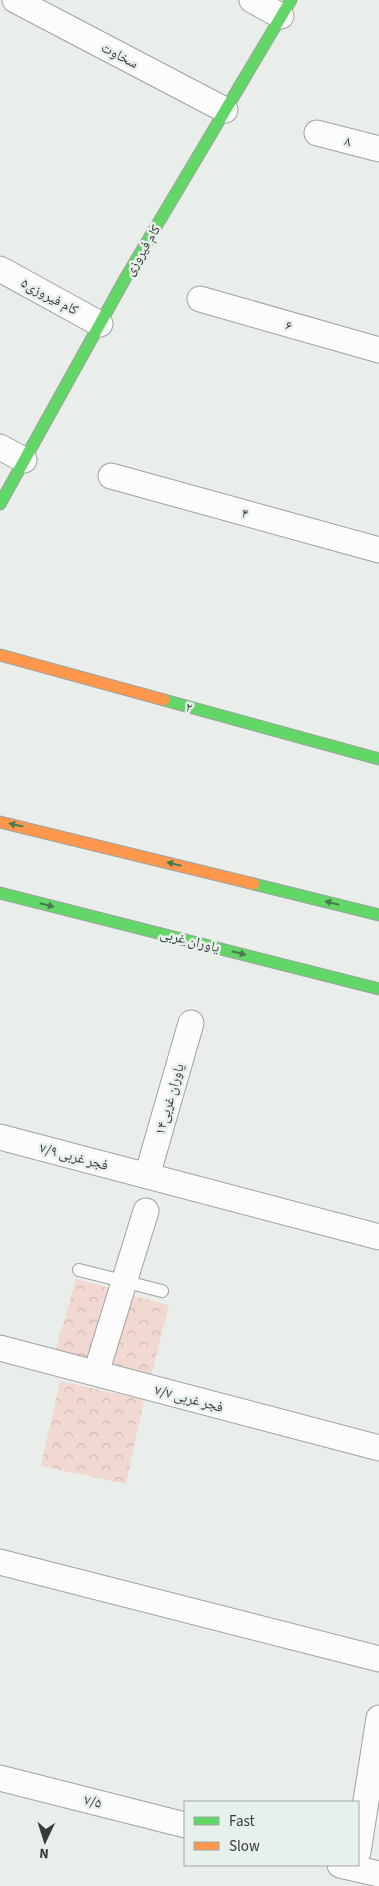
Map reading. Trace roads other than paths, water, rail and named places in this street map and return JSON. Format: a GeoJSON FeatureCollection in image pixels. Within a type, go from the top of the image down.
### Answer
{"type":"FeatureCollection","features":[{"type":"Feature","properties":{"kind":"street","name":"سخاوت"},"geometry":{"type":"LineString","coordinates":[[15,0],[225,110]]}},
{"type":"Feature","properties":{"kind":"street"},"geometry":{"type":"LineString","coordinates":[[252,0],[286,8]]}},
{"type":"Feature","properties":{"kind":"street","name":"کام فیروزی"},"geometry":{"type":"LineString","coordinates":[[0,504],[100,324],[286,8]]}},
{"type":"Feature","properties":{"kind":"street","name":"۸"},"geometry":{"type":"LineString","coordinates":[[317,133],[379,148]]}},
{"type":"Feature","properties":{"kind":"street","name":"کام فیروزی۵"},"geometry":{"type":"LineString","coordinates":[[0,269],[100,324]]}},
{"type":"Feature","properties":{"kind":"street","name":"۶"},"geometry":{"type":"LineString","coordinates":[[200,299],[379,350]]}},
{"type":"Feature","properties":{"kind":"street"},"geometry":{"type":"LineString","coordinates":[[0,447],[24,460]]}},
{"type":"Feature","properties":{"kind":"street","name":"۴"},"geometry":{"type":"LineString","coordinates":[[111,476],[379,550]]}},
{"type":"Feature","properties":{"kind":"street","name":"۲"},"geometry":{"type":"LineString","coordinates":[[0,655],[379,759]]}},
{"type":"Feature","properties":{"kind":"street"},"geometry":{"type":"LineString","coordinates":[[0,822],[379,915]]}},
{"type":"Feature","properties":{"kind":"street","name":"یاوران غربی"},"geometry":{"type":"LineString","coordinates":[[0,893],[379,989]]}},
{"type":"Feature","properties":{"kind":"street","name":"یاوران غربی۱۴"},"geometry":{"type":"LineString","coordinates":[[147,1176],[191,1022]]}},
{"type":"Feature","properties":{"kind":"street","name":"۷/۹ فجر غربی"},"geometry":{"type":"LineString","coordinates":[[0,1137],[379,1237]]}},
{"type":"Feature","properties":{"kind":"street"},"geometry":{"type":"LineString","coordinates":[[96,1373],[146,1210]]}},
{"type":"Feature","properties":{"kind":"street","name":"۷/۷ فجر غربی"},"geometry":{"type":"LineString","coordinates":[[0,1348],[379,1448]]}},
{"type":"Feature","properties":{"kind":"street"},"geometry":{"type":"LineString","coordinates":[[0,1562],[379,1659]]}},
{"type":"Feature","properties":{"kind":"street"},"geometry":{"type":"LineString","coordinates":[[359,1828],[379,1718]]}},
{"type":"Feature","properties":{"kind":"street","name":"۷/۵"},"geometry":{"type":"LineString","coordinates":[[0,1778],[184,1825]]}},
{"type":"Feature","properties":{"kind":"street"},"geometry":{"type":"LineString","coordinates":[[352,1867],[379,1874]]}},
{"type":"Feature","properties":{"kind":"lane"},"geometry":{"type":"LineString","coordinates":[[79,1270],[162,1291]]}}]}
